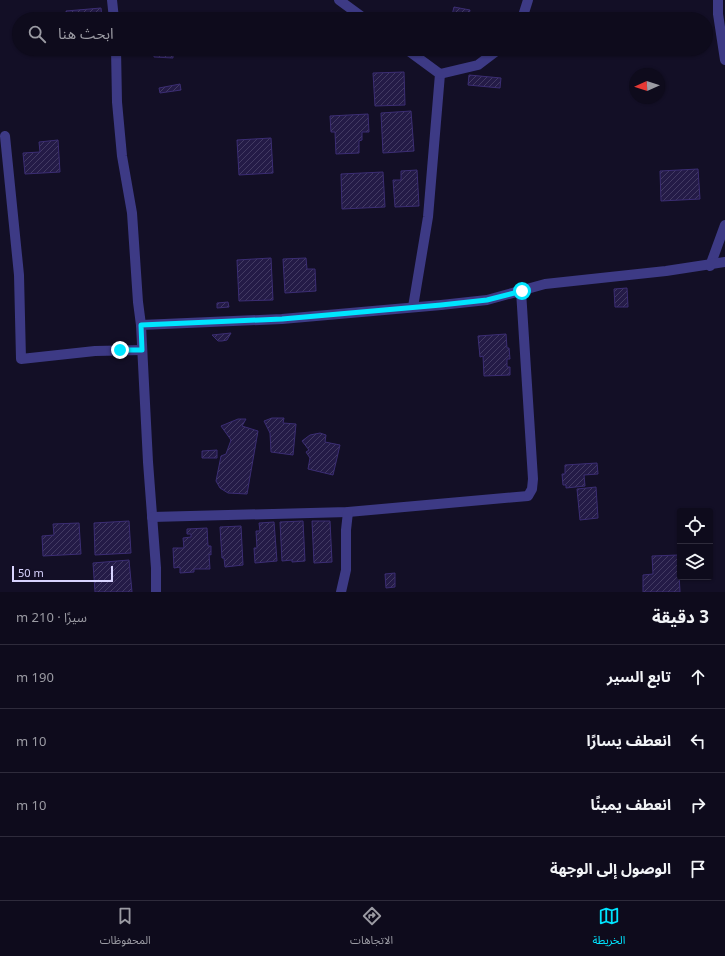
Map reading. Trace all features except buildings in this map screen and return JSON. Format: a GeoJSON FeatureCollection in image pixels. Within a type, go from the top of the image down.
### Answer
{"type":"FeatureCollection","features":[{"type":"Feature","properties":{"kind":"street"},"geometry":{"type":"LineString","coordinates":[[112,0],[113,12]]}},
{"type":"Feature","properties":{"kind":"street"},"geometry":{"type":"LineString","coordinates":[[339,0],[355,12]]}},
{"type":"Feature","properties":{"kind":"street"},"geometry":{"type":"LineString","coordinates":[[524,12],[528,0]]}},
{"type":"Feature","properties":{"kind":"street"},"geometry":{"type":"LineString","coordinates":[[718,0],[718,14],[725,60]]}},
{"type":"Feature","properties":{"kind":"street"},"geometry":{"type":"LineString","coordinates":[[116,56],[117,102],[122,156],[132,213],[141,325],[156,568],[156,592]]}},
{"type":"Feature","properties":{"kind":"street"},"geometry":{"type":"LineString","coordinates":[[416,56],[440,74],[478,65],[490,56]]}},
{"type":"Feature","properties":{"kind":"street"},"geometry":{"type":"LineString","coordinates":[[413,307],[428,217],[440,74]]}},
{"type":"Feature","properties":{"kind":"street"},"geometry":{"type":"LineString","coordinates":[[5,136],[19,275],[20,359],[95,351],[142,350]]}},
{"type":"Feature","properties":{"kind":"street"},"geometry":{"type":"LineString","coordinates":[[710,266],[725,226]]}},
{"type":"Feature","properties":{"kind":"street"},"geometry":{"type":"LineString","coordinates":[[141,325],[282,319],[441,305],[487,300],[545,284],[710,266],[725,262]]}},
{"type":"Feature","properties":{"kind":"street"},"geometry":{"type":"LineString","coordinates":[[152,517],[348,512],[528,496],[532,489],[533,479],[522,291]]}},
{"type":"Feature","properties":{"kind":"street"},"geometry":{"type":"LineString","coordinates":[[341,592],[346,570],[346,530],[348,512]]}},
{"type":"Feature","properties":{"kind":"route"},"geometry":{"type":"LineString","coordinates":[[120,350],[142,350],[141,325],[282,319],[441,305],[487,300],[522,291]]}}]}
